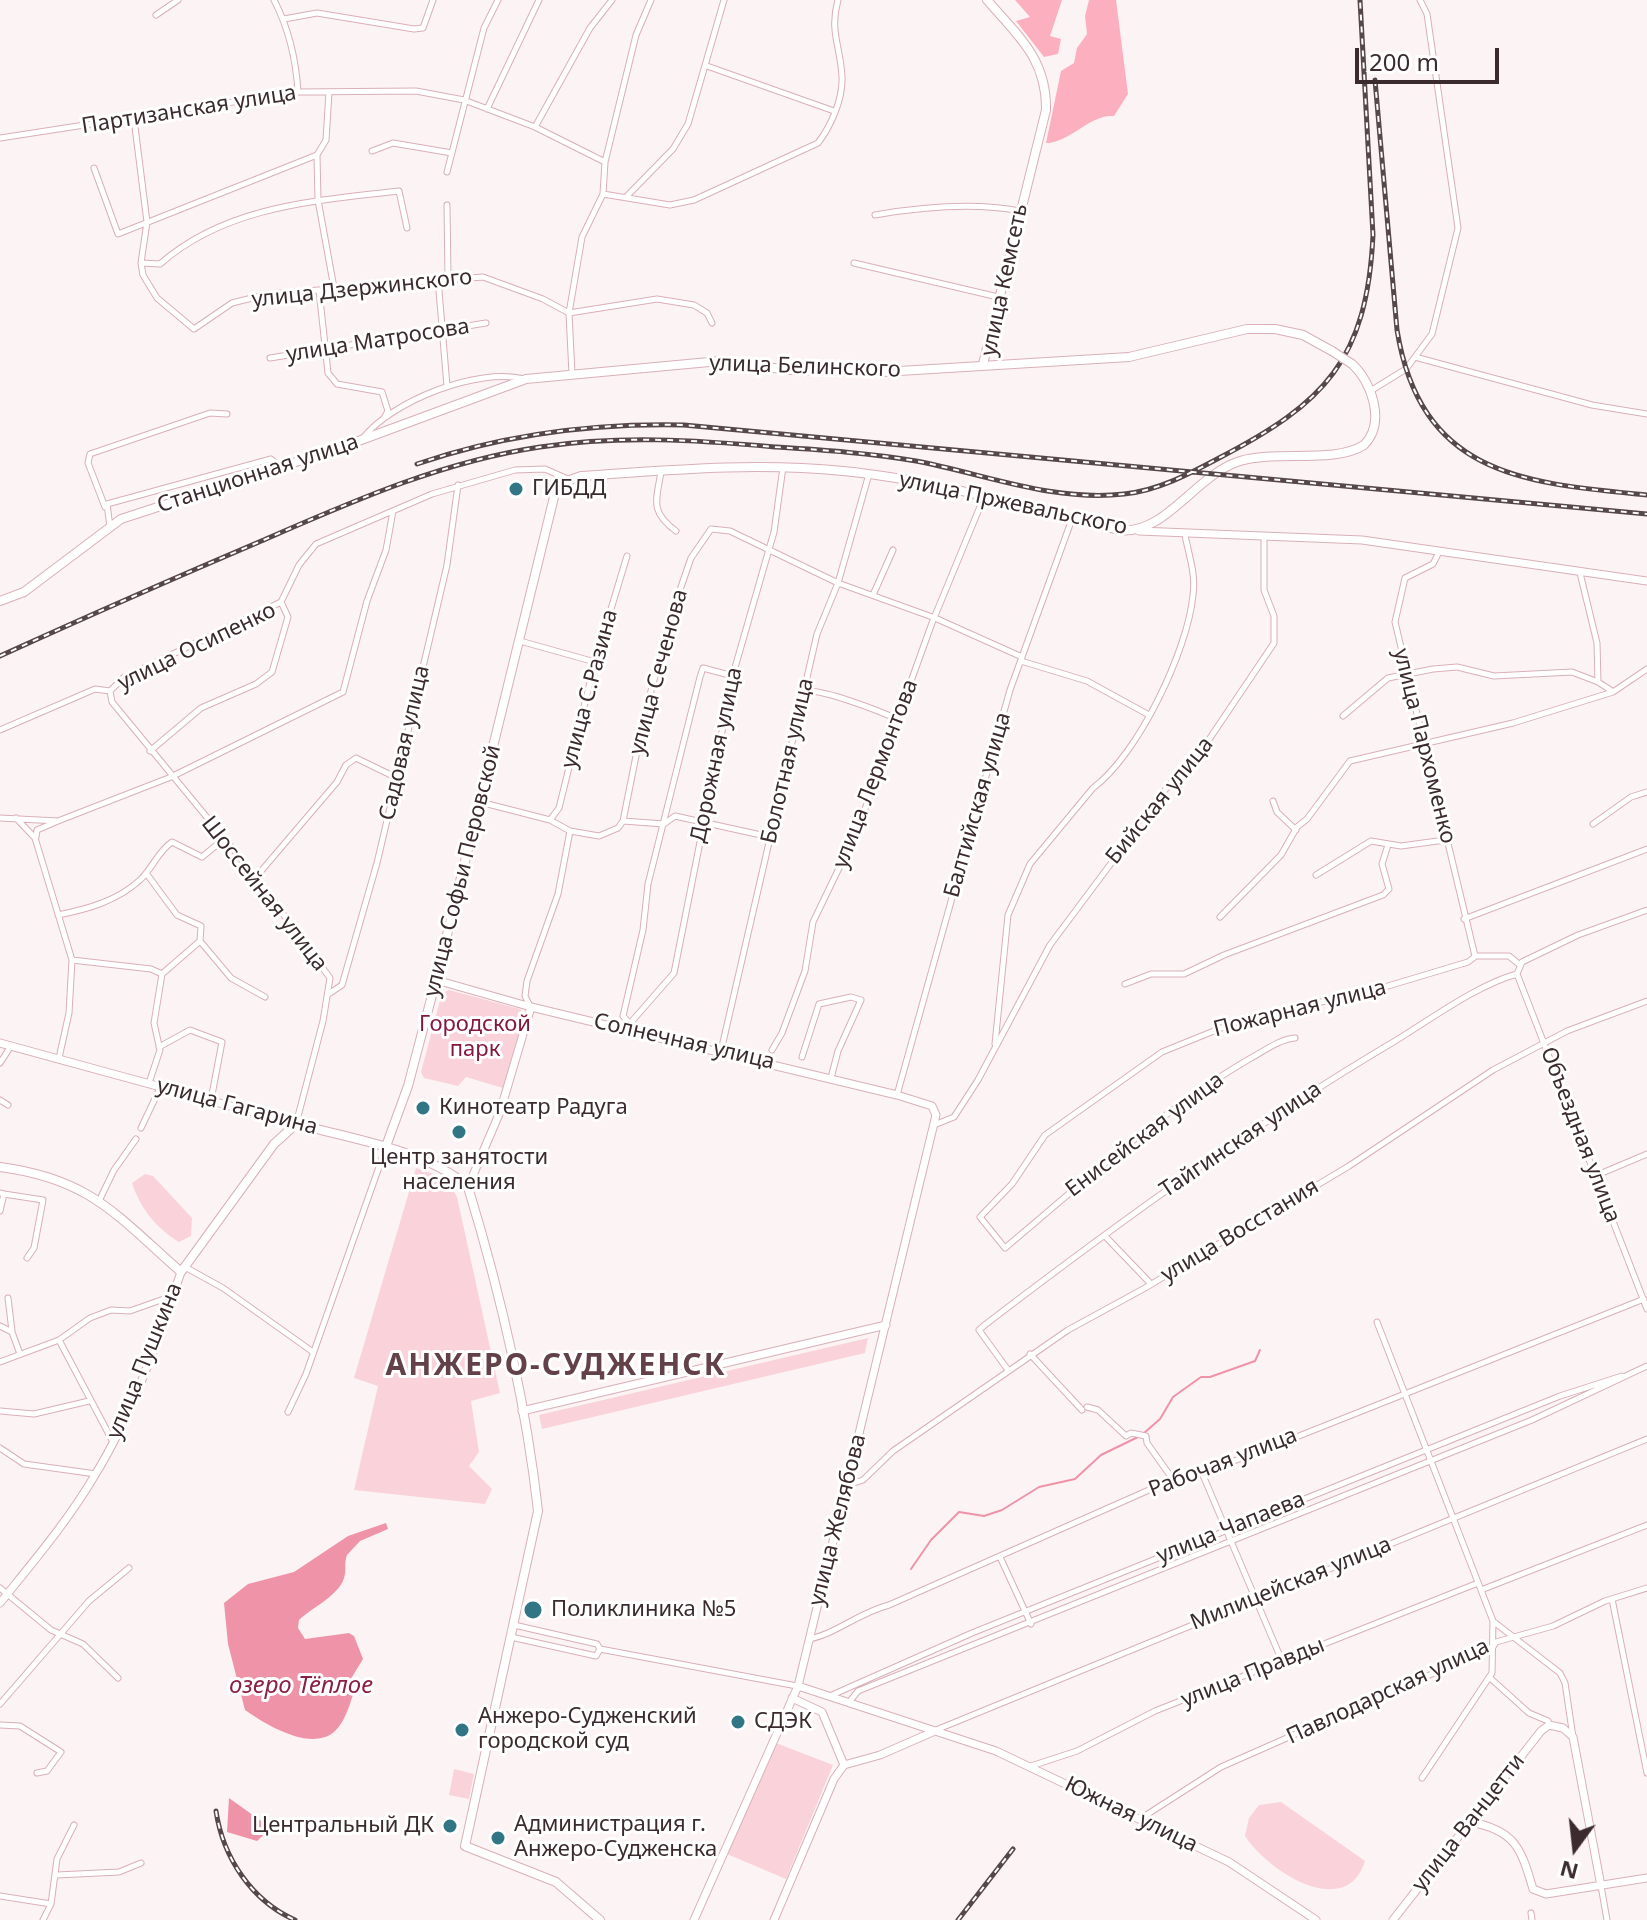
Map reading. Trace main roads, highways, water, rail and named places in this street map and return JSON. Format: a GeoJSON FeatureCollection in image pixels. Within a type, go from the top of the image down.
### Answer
{"type":"FeatureCollection","features":[{"type":"Feature","properties":{"kind":"main road","name":"улица Кемсеть"},"geometry":{"type":"LineString","coordinates":[[987,0],[1037,59],[1046,89],[1046,110],[983,364],[1129,357],[1247,329],[1275,329],[1303,335],[1332,351],[1352,364],[1372,390],[1372,429],[1369,440],[1359,449],[1341,453],[1277,455],[1238,462],[1217,471],[1160,519],[1139,531]]}},
{"type":"Feature","properties":{"kind":"main road","name":"улица Белинского"},"geometry":{"type":"LineString","coordinates":[[529,379],[720,361],[789,370],[839,372],[983,364]]}},
{"type":"Feature","properties":{"kind":"main road","name":"Станционная улица"},"geometry":{"type":"LineString","coordinates":[[0,601],[24,592],[121,519],[363,439],[529,379]]}},
{"type":"Feature","properties":{"kind":"main road","name":"улица Пржевальского"},"geometry":{"type":"LineString","coordinates":[[570,480],[661,471],[783,466],[869,474],[984,497],[1119,530],[1139,531]]}},
{"type":"Feature","properties":{"kind":"main road","name":"улица Софьи Перовской"},"geometry":{"type":"LineString","coordinates":[[385,1149],[408,1086],[436,980],[555,493],[570,480]]}},
{"type":"Feature","properties":{"kind":"main road","name":"улица Гагарина"},"geometry":{"type":"LineString","coordinates":[[296,1124],[385,1149],[456,1176],[468,1187],[493,1276],[522,1411],[538,1511],[465,1846],[556,1882],[600,1920]]}},
{"type":"Feature","properties":{"kind":"main road","name":"улица Пушкина"},"geometry":{"type":"LineString","coordinates":[[0,1167],[31,1171],[99,1201],[183,1269],[274,1144],[296,1124]]}},
{"type":"Feature","properties":{"kind":"water","name":"озеро Тёплое"},"geometry":{"type":"Polygon","coordinates":[[[386,1523],[388,1529],[360,1541],[347,1555],[345,1574],[338,1588],[299,1620],[298,1628],[305,1639],[349,1633],[354,1636],[363,1659],[349,1682],[354,1692],[338,1728],[324,1737],[301,1738],[245,1710],[228,1644],[224,1603],[248,1584],[294,1572],[348,1536],[386,1523]]]}},
{"type":"Feature","properties":{"kind":"water"},"geometry":{"type":"Polygon","coordinates":[[[229,1798],[270,1829],[257,1841],[227,1832],[229,1798]]]}},
{"type":"Feature","properties":{"kind":"waterway"},"geometry":{"type":"LineString","coordinates":[[1144,1433],[1160,1419],[1173,1397],[1201,1377],[1210,1377],[1255,1361],[1260,1350]]}},
{"type":"Feature","properties":{"kind":"waterway"},"geometry":{"type":"LineString","coordinates":[[911,1569],[931,1540],[959,1512],[984,1516],[1002,1510],[1039,1487],[1075,1479],[1101,1455],[1138,1437]]}},
{"type":"Feature","properties":{"kind":"railway"},"geometry":{"type":"LineString","coordinates":[[0,656],[362,498],[431,473],[540,447],[599,441],[658,440],[846,452],[916,461],[1045,491],[1071,494],[1124,494],[1161,486],[1184,476],[1287,418],[1334,373],[1350,346],[1369,278],[1373,235],[1360,0]]}},
{"type":"Feature","properties":{"kind":"railway"},"geometry":{"type":"LineString","coordinates":[[1375,80],[1397,330],[1410,379],[1429,416],[1455,444],[1486,463],[1521,476],[1560,485],[1647,495]]}},
{"type":"Feature","properties":{"kind":"railway"},"geometry":{"type":"LineString","coordinates":[[417,464],[483,445],[549,432],[616,426],[684,425],[1647,514]]}},
{"type":"Feature","properties":{"kind":"railway"},"geometry":{"type":"LineString","coordinates":[[216,1811],[225,1845],[242,1876],[266,1902],[295,1920]]}},
{"type":"Feature","properties":{"kind":"railway"},"geometry":{"type":"LineString","coordinates":[[958,1920],[1013,1849]]}},
{"type":"Feature","properties":{"kind":"place","name":"ГИБДД"},"geometry":{"type":"Point","coordinates":[516,489]}},
{"type":"Feature","properties":{"kind":"place","name":"Кинотеатр Радуга"},"geometry":{"type":"Point","coordinates":[423,1108]}},
{"type":"Feature","properties":{"kind":"place","name":"Центр занятости населения"},"geometry":{"type":"Point","coordinates":[459,1132]}},
{"type":"Feature","properties":{"kind":"place","name":"Поликлиника №5"},"geometry":{"type":"Point","coordinates":[533,1610]}},
{"type":"Feature","properties":{"kind":"place","name":"СДЭК"},"geometry":{"type":"Point","coordinates":[738,1722]}},
{"type":"Feature","properties":{"kind":"place","name":"Анжеро-Судженский городской суд"},"geometry":{"type":"Point","coordinates":[462,1730]}},
{"type":"Feature","properties":{"kind":"place","name":"Центральный ДК"},"geometry":{"type":"Point","coordinates":[450,1826]}},
{"type":"Feature","properties":{"kind":"place","name":"Администрация г. Анжеро-Судженска"},"geometry":{"type":"Point","coordinates":[498,1838]}},
{"type":"Feature","properties":{"kind":"district","name":"АНЖЕРО-СУДЖЕНСК"},"geometry":{"type":"Point","coordinates":[556,1366]}},
{"type":"Feature","properties":{"kind":"park label","name":"Городской парк"},"geometry":{"type":"Point","coordinates":[475,1038]}}]}
